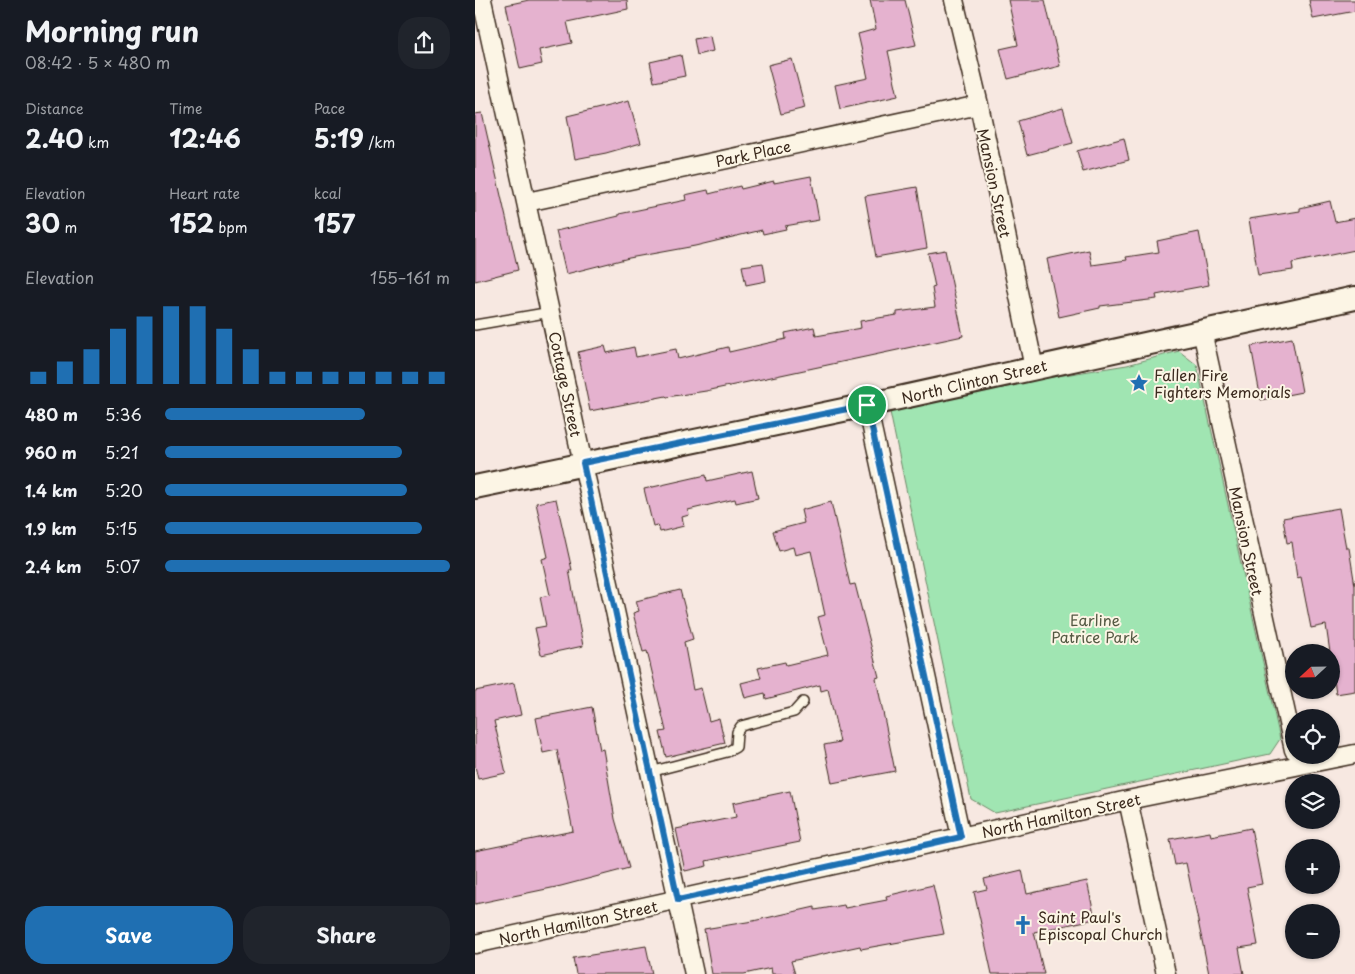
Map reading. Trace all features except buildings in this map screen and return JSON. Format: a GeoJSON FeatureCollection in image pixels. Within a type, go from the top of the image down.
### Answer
{"type":"FeatureCollection","features":[{"type":"Feature","properties":{"kind":"street","name":"Cottage Street"},"geometry":{"type":"LineString","coordinates":[[482,0],[694,974]]}},
{"type":"Feature","properties":{"kind":"street","name":"Mansion Street"},"geometry":{"type":"LineString","coordinates":[[954,0],[979,105],[1034,368]]}},
{"type":"Feature","properties":{"kind":"street","name":"Park Place"},"geometry":{"type":"LineString","coordinates":[[527,202],[979,105]]}},
{"type":"Feature","properties":{"kind":"street","name":"North Clinton Street"},"geometry":{"type":"LineString","coordinates":[[475,487],[867,405],[1355,298]]}},
{"type":"Feature","properties":{"kind":"street","name":"Mansion Street"},"geometry":{"type":"LineString","coordinates":[[1202,331],[1285,711]]}},
{"type":"Feature","properties":{"kind":"street"},"geometry":{"type":"LineString","coordinates":[[867,405],[961,837]]}},
{"type":"Feature","properties":{"kind":"street","name":"North Hamilton Street"},"geometry":{"type":"LineString","coordinates":[[1340,755],[1355,754]]}},
{"type":"Feature","properties":{"kind":"street","name":"North Hamilton Street"},"geometry":{"type":"LineString","coordinates":[[475,944],[1128,800],[1285,760]]}},
{"type":"Feature","properties":{"kind":"street"},"geometry":{"type":"LineString","coordinates":[[1128,800],[1165,974]]}},
{"type":"Feature","properties":{"kind":"lane"},"geometry":{"type":"LineString","coordinates":[[475,325],[551,312]]}},
{"type":"Feature","properties":{"kind":"lane"},"geometry":{"type":"LineString","coordinates":[[650,772],[736,748],[737,732],[741,726],[794,712],[803,702]]}},
{"type":"Feature","properties":{"kind":"green space","name":"Earline Patrice Park"},"geometry":{"type":"Polygon","coordinates":[[[1179,351],[1197,365],[1280,739],[1270,754],[995,813],[971,799],[890,412],[1039,379],[1127,365],[1179,351]]]}},
{"type":"Feature","properties":{"kind":"place","name":"Fallen Fire Fighters Memorials"},"geometry":{"type":"Point","coordinates":[1139,383]}},
{"type":"Feature","properties":{"kind":"place","name":"Saint Paul's Episcopal Church"},"geometry":{"type":"Point","coordinates":[1023,925]}},
{"type":"Feature","properties":{"kind":"route"},"geometry":{"type":"LineString","coordinates":[[867,405],[915,618],[961,837],[678,900],[583,463],[867,405]]}}]}
